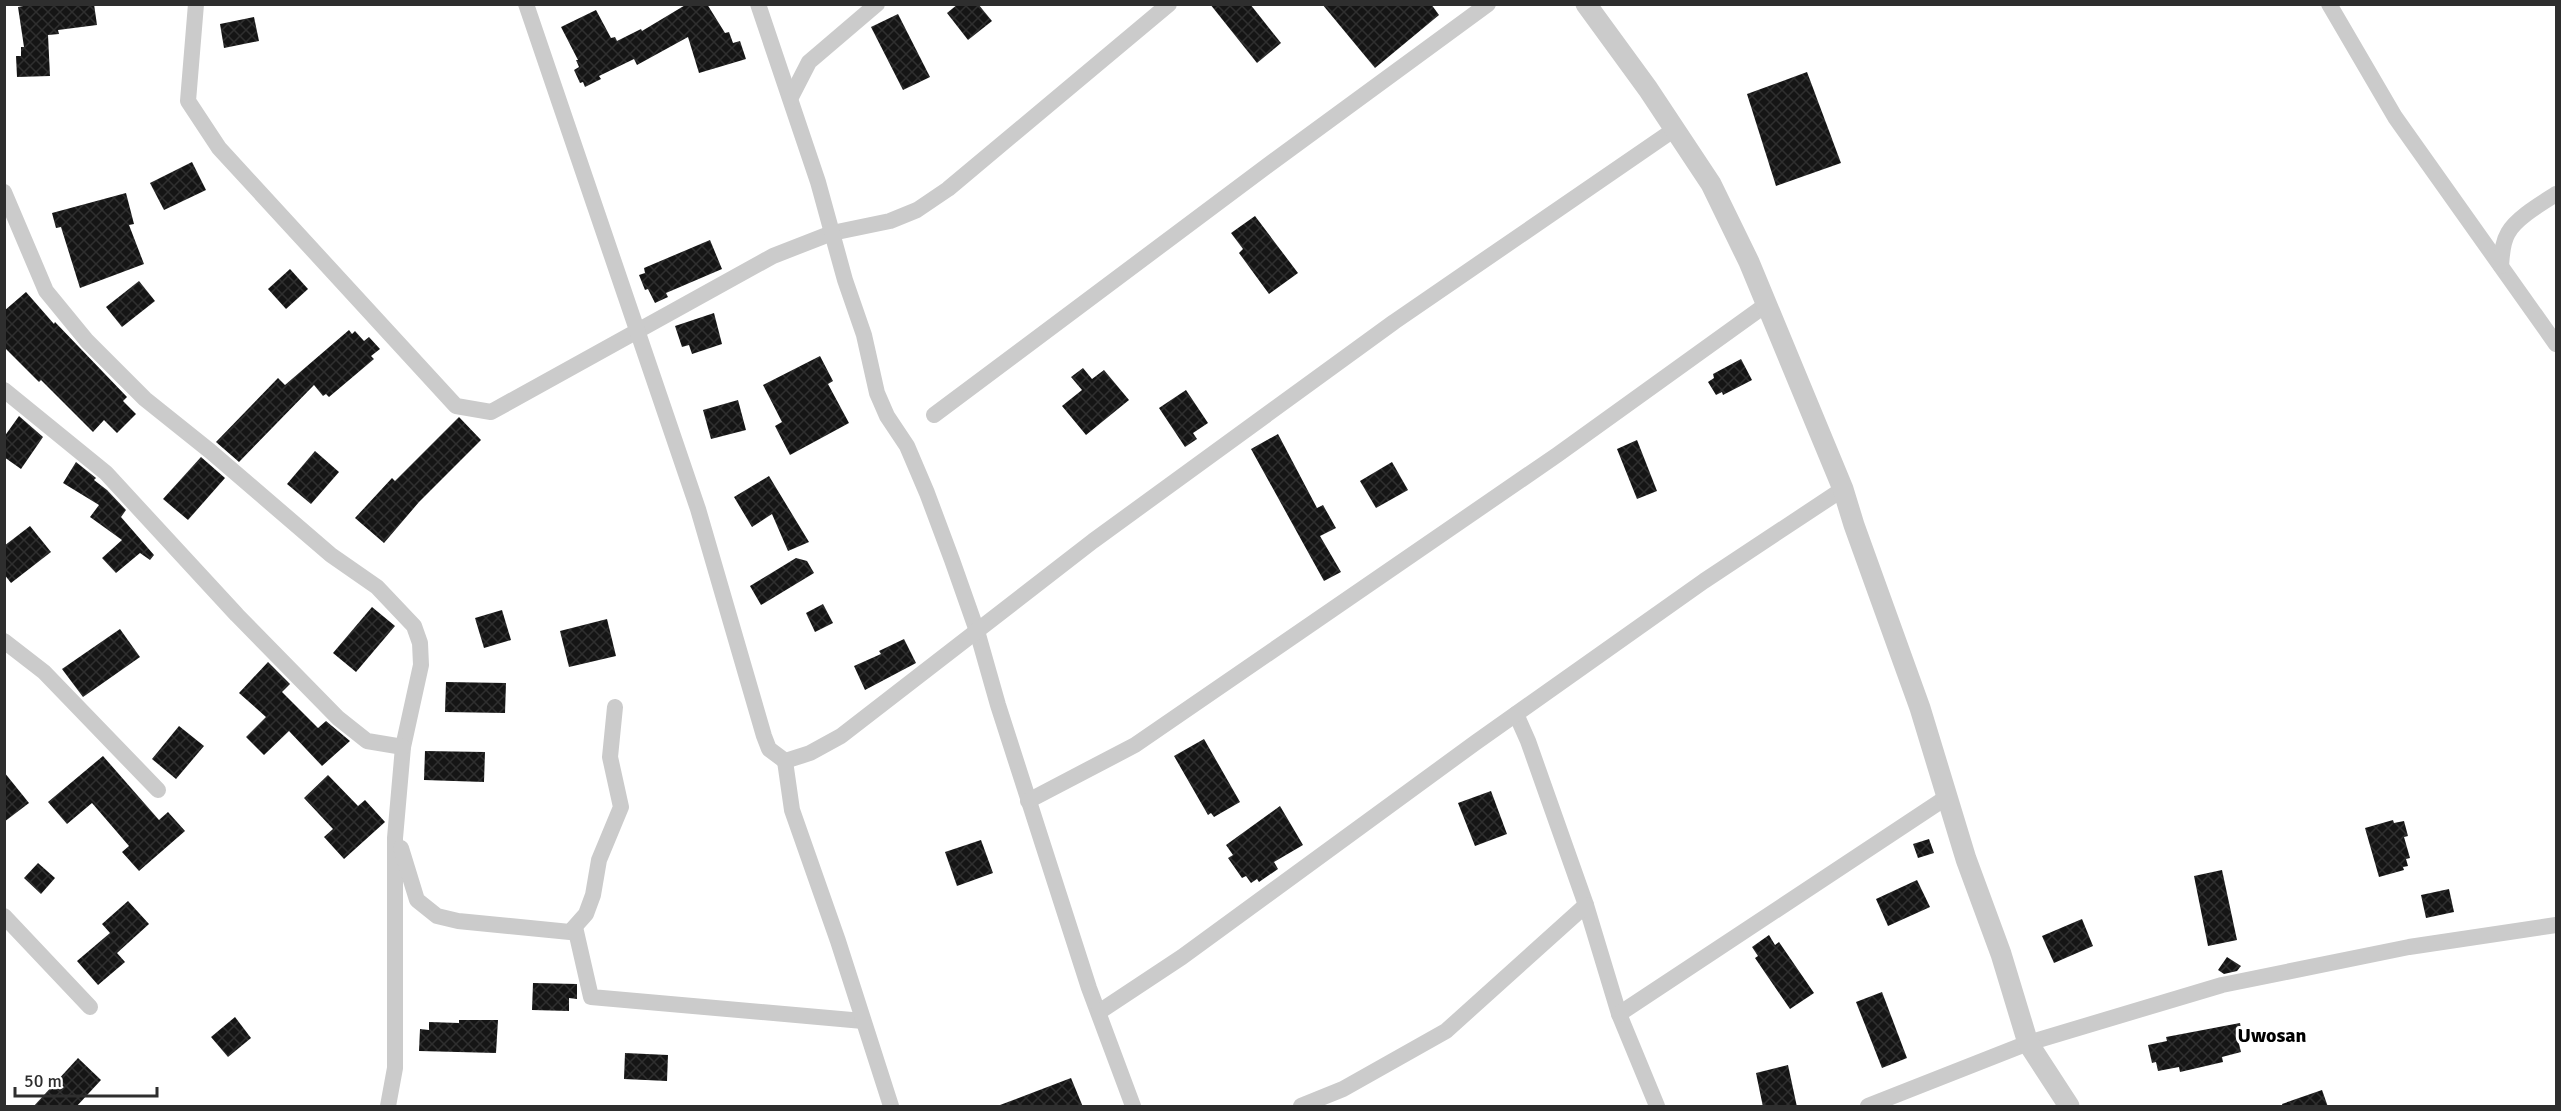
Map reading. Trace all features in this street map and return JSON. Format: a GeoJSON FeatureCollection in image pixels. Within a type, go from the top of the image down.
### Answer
{"type":"FeatureCollection","features":[{"type":"Feature","properties":{"kind":"street"},"geometry":{"type":"LineString","coordinates":[[196,4],[188,101],[219,148],[456,406],[491,412],[773,256],[832,233],[890,221],[917,210],[948,189],[1169,4]]}},
{"type":"Feature","properties":{"kind":"street"},"geometry":{"type":"LineString","coordinates":[[526,4],[698,509],[764,736],[769,748],[785,761],[792,810],[891,1107]]}},
{"type":"Feature","properties":{"kind":"street"},"geometry":{"type":"LineString","coordinates":[[758,4],[790,97],[864,334],[877,393],[887,416],[907,446],[927,493],[977,631],[1028,801],[1133,1107]]}},
{"type":"Feature","properties":{"kind":"street"},"geometry":{"type":"LineString","coordinates":[[790,97],[809,62],[877,4]]}},
{"type":"Feature","properties":{"kind":"street"},"geometry":{"type":"LineString","coordinates":[[934,415],[1488,4]]}},
{"type":"Feature","properties":{"kind":"street"},"geometry":{"type":"LineString","coordinates":[[1586,4],[1675,129],[1711,184],[1749,262],[1843,489],[1920,708],[2028,1043],[2069,1107]]}},
{"type":"Feature","properties":{"kind":"street"},"geometry":{"type":"LineString","coordinates":[[2329,4],[2395,117],[2556,344]]}},
{"type":"Feature","properties":{"kind":"street"},"geometry":{"type":"LineString","coordinates":[[785,761],[810,753],[841,736],[1093,541],[1394,322],[1675,129]]}},
{"type":"Feature","properties":{"kind":"street"},"geometry":{"type":"LineString","coordinates":[[4,192],[46,291],[87,342],[145,399],[210,451],[331,555],[377,587],[414,626],[420,643],[421,665],[403,747],[396,830],[395,1068],[388,1107]]}},
{"type":"Feature","properties":{"kind":"street"},"geometry":{"type":"LineString","coordinates":[[2501,266],[2508,232],[2532,210],[2556,194]]}},
{"type":"Feature","properties":{"kind":"street"},"geometry":{"type":"LineString","coordinates":[[1028,801],[1135,746],[1557,455],[1767,304]]}},
{"type":"Feature","properties":{"kind":"street"},"geometry":{"type":"LineString","coordinates":[[4,390],[106,473],[237,615],[338,718],[367,741],[403,747]]}},
{"type":"Feature","properties":{"kind":"street"},"geometry":{"type":"LineString","coordinates":[[1099,1012],[1191,950],[1704,580],[1843,489]]}},
{"type":"Feature","properties":{"kind":"street"},"geometry":{"type":"LineString","coordinates":[[4,641],[44,672],[158,790]]}},
{"type":"Feature","properties":{"kind":"street"},"geometry":{"type":"LineString","coordinates":[[396,830],[417,900],[437,916],[458,921],[500,924],[524,929],[570,932],[586,914],[593,895],[599,860],[621,807],[610,757],[615,706]]}},
{"type":"Feature","properties":{"kind":"street"},"geometry":{"type":"LineString","coordinates":[[1516,714],[1528,741],[1586,905],[1619,1014],[1657,1107]]}},
{"type":"Feature","properties":{"kind":"street"},"geometry":{"type":"LineString","coordinates":[[1619,1014],[1947,797]]}},
{"type":"Feature","properties":{"kind":"street"},"geometry":{"type":"LineString","coordinates":[[1301,1107],[1343,1089],[1446,1031],[1586,905]]}},
{"type":"Feature","properties":{"kind":"street"},"geometry":{"type":"LineString","coordinates":[[4,916],[90,1007]]}},
{"type":"Feature","properties":{"kind":"street"},"geometry":{"type":"LineString","coordinates":[[1868,1107],[2028,1043],[2222,985],[2409,947],[2556,925]]}},
{"type":"Feature","properties":{"kind":"street"},"geometry":{"type":"LineString","coordinates":[[575,927],[591,997],[863,1021]]}},
{"type":"Feature","properties":{"kind":"building"},"geometry":{"type":"Polygon","coordinates":[[[34,4],[94,4],[97,25],[58,30],[59,34],[48,35],[50,76],[17,77],[16,56],[21,56],[21,47],[24,47],[18,7],[34,4]]]}},
{"type":"Feature","properties":{"kind":"building"},"geometry":{"type":"Polygon","coordinates":[[[687,4],[707,4],[725,33],[729,32],[733,43],[740,41],[746,59],[699,73],[688,37],[637,65],[634,59],[599,76],[601,79],[585,87],[583,82],[580,83],[574,70],[579,67],[576,60],[578,60],[561,27],[596,10],[611,38],[615,37],[617,41],[641,29],[642,31],[687,4]]]}},
{"type":"Feature","properties":{"kind":"building"},"geometry":{"type":"Polygon","coordinates":[[[958,4],[978,4],[992,21],[968,40],[947,13],[958,4]]]}},
{"type":"Feature","properties":{"kind":"building"},"geometry":{"type":"Polygon","coordinates":[[[1210,4],[1250,4],[1281,43],[1257,63],[1210,4]]]}},
{"type":"Feature","properties":{"kind":"building"},"geometry":{"type":"Polygon","coordinates":[[[1322,4],[1431,4],[1439,15],[1375,68],[1322,4]]]}},
{"type":"Feature","properties":{"kind":"building"},"geometry":{"type":"Polygon","coordinates":[[[898,14],[930,77],[903,90],[871,27],[898,14]]]}},
{"type":"Feature","properties":{"kind":"building"},"geometry":{"type":"Polygon","coordinates":[[[254,17],[259,41],[224,48],[220,24],[254,17]]]}},
{"type":"Feature","properties":{"kind":"building"},"geometry":{"type":"Polygon","coordinates":[[[1807,72],[1841,163],[1776,186],[1747,94],[1807,72]]]}},
{"type":"Feature","properties":{"kind":"building"},"geometry":{"type":"Polygon","coordinates":[[[192,162],[206,190],[164,210],[150,183],[192,162]]]}},
{"type":"Feature","properties":{"kind":"building"},"geometry":{"type":"Polygon","coordinates":[[[126,193],[134,224],[129,225],[144,264],[80,288],[61,227],[56,228],[52,213],[126,193]]]}},
{"type":"Feature","properties":{"kind":"building"},"geometry":{"type":"Polygon","coordinates":[[[1255,216],[1298,273],[1269,294],[1239,253],[1243,249],[1231,233],[1255,216]]]}},
{"type":"Feature","properties":{"kind":"building"},"geometry":{"type":"Polygon","coordinates":[[[710,240],[722,269],[666,293],[668,297],[655,303],[648,289],[645,290],[639,275],[645,273],[644,268],[710,240]]]}},
{"type":"Feature","properties":{"kind":"building"},"geometry":{"type":"Polygon","coordinates":[[[290,269],[308,289],[286,309],[268,289],[290,269]]]}},
{"type":"Feature","properties":{"kind":"building"},"geometry":{"type":"Polygon","coordinates":[[[139,281],[155,301],[122,327],[106,307],[139,281]]]}},
{"type":"Feature","properties":{"kind":"building"},"geometry":{"type":"Polygon","coordinates":[[[26,292],[54,324],[55,322],[127,397],[123,401],[136,414],[117,433],[104,420],[93,432],[4,347],[4,311],[26,292]]]}},
{"type":"Feature","properties":{"kind":"building"},"geometry":{"type":"Polygon","coordinates":[[[714,313],[722,344],[692,354],[689,345],[682,347],[675,326],[714,313]]]}},
{"type":"Feature","properties":{"kind":"building"},"geometry":{"type":"Polygon","coordinates":[[[349,330],[352,334],[355,331],[364,341],[369,337],[380,349],[371,356],[374,359],[329,397],[326,394],[323,396],[314,385],[239,462],[216,442],[278,378],[285,385],[349,330]]]}},
{"type":"Feature","properties":{"kind":"building"},"geometry":{"type":"Polygon","coordinates":[[[820,356],[833,381],[828,384],[849,423],[790,455],[775,426],[782,422],[763,385],[820,356]]]}},
{"type":"Feature","properties":{"kind":"building"},"geometry":{"type":"Polygon","coordinates":[[[1741,359],[1752,380],[1723,395],[1722,392],[1716,395],[1708,382],[1714,378],[1713,374],[1741,359]]]}},
{"type":"Feature","properties":{"kind":"building"},"geometry":{"type":"Polygon","coordinates":[[[1083,368],[1092,379],[1104,370],[1129,400],[1086,435],[1062,406],[1082,390],[1071,377],[1083,368]]]}},
{"type":"Feature","properties":{"kind":"building"},"geometry":{"type":"Polygon","coordinates":[[[1186,390],[1208,423],[1193,433],[1197,439],[1185,447],[1159,408],[1186,390]]]}},
{"type":"Feature","properties":{"kind":"building"},"geometry":{"type":"Polygon","coordinates":[[[738,400],[746,430],[711,439],[703,410],[738,400]]]}},
{"type":"Feature","properties":{"kind":"building"},"geometry":{"type":"Polygon","coordinates":[[[19,416],[43,437],[21,469],[4,457],[4,437],[19,416]]]}},
{"type":"Feature","properties":{"kind":"building"},"geometry":{"type":"Polygon","coordinates":[[[459,417],[481,440],[419,502],[384,543],[355,518],[392,478],[395,481],[459,417]]]}},
{"type":"Feature","properties":{"kind":"building"},"geometry":{"type":"Polygon","coordinates":[[[1278,434],[1317,508],[1323,505],[1336,528],[1320,536],[1341,572],[1324,581],[1251,449],[1278,434]]]}},
{"type":"Feature","properties":{"kind":"building"},"geometry":{"type":"Polygon","coordinates":[[[1637,440],[1657,491],[1637,499],[1617,449],[1637,440]]]}},
{"type":"Feature","properties":{"kind":"building"},"geometry":{"type":"Polygon","coordinates":[[[315,451],[339,472],[311,504],[287,484],[315,451]]]}},
{"type":"Feature","properties":{"kind":"building"},"geometry":{"type":"Polygon","coordinates":[[[201,457],[225,478],[188,520],[163,499],[201,457]]]}},
{"type":"Feature","properties":{"kind":"building"},"geometry":{"type":"Polygon","coordinates":[[[76,462],[96,478],[94,480],[126,510],[121,517],[154,555],[150,560],[140,553],[116,573],[102,558],[122,540],[90,517],[99,505],[63,483],[76,462]]]}},
{"type":"Feature","properties":{"kind":"building"},"geometry":{"type":"Polygon","coordinates":[[[1392,462],[1408,490],[1376,508],[1360,481],[1392,462]]]}},
{"type":"Feature","properties":{"kind":"building"},"geometry":{"type":"Polygon","coordinates":[[[769,476],[809,542],[788,551],[772,514],[752,527],[734,497],[769,476]]]}},
{"type":"Feature","properties":{"kind":"building"},"geometry":{"type":"Polygon","coordinates":[[[30,526],[51,552],[11,583],[4,574],[4,546],[30,526]]]}},
{"type":"Feature","properties":{"kind":"building"},"geometry":{"type":"Polygon","coordinates":[[[796,558],[807,561],[814,573],[761,605],[750,586],[796,558]]]}},
{"type":"Feature","properties":{"kind":"building"},"geometry":{"type":"Polygon","coordinates":[[[823,604],[833,623],[815,632],[806,613],[823,604]]]}},
{"type":"Feature","properties":{"kind":"building"},"geometry":{"type":"Polygon","coordinates":[[[372,607],[395,626],[356,672],[333,653],[372,607]]]}},
{"type":"Feature","properties":{"kind":"building"},"geometry":{"type":"Polygon","coordinates":[[[502,610],[511,640],[484,648],[475,618],[502,610]]]}},
{"type":"Feature","properties":{"kind":"building"},"geometry":{"type":"Polygon","coordinates":[[[607,619],[616,656],[569,667],[560,631],[607,619]]]}},
{"type":"Feature","properties":{"kind":"building"},"geometry":{"type":"Polygon","coordinates":[[[120,629],[140,657],[83,697],[62,669],[120,629]]]}},
{"type":"Feature","properties":{"kind":"building"},"geometry":{"type":"Polygon","coordinates":[[[904,639],[916,663],[865,690],[854,666],[881,654],[879,651],[904,639]]]}},
{"type":"Feature","properties":{"kind":"building"},"geometry":{"type":"Polygon","coordinates":[[[268,662],[290,684],[282,692],[318,728],[326,721],[350,741],[322,766],[289,731],[264,755],[246,737],[266,717],[239,693],[268,662]]]}},
{"type":"Feature","properties":{"kind":"building"},"geometry":{"type":"Polygon","coordinates":[[[446,682],[506,683],[505,713],[445,712],[446,682]]]}},
{"type":"Feature","properties":{"kind":"building"},"geometry":{"type":"Polygon","coordinates":[[[179,726],[204,746],[176,779],[152,759],[179,726]]]}},
{"type":"Feature","properties":{"kind":"building"},"geometry":{"type":"Polygon","coordinates":[[[1204,739],[1240,802],[1214,817],[1211,813],[1208,815],[1174,756],[1204,739]]]}},
{"type":"Feature","properties":{"kind":"building"},"geometry":{"type":"Polygon","coordinates":[[[425,751],[485,752],[484,782],[424,780],[425,751]]]}},
{"type":"Feature","properties":{"kind":"building"},"geometry":{"type":"Polygon","coordinates":[[[103,756],[159,820],[168,812],[185,831],[139,871],[122,852],[129,846],[92,803],[67,824],[48,802],[103,756]]]}},
{"type":"Feature","properties":{"kind":"building"},"geometry":{"type":"Polygon","coordinates":[[[4,772],[29,803],[4,822],[4,772]]]}},
{"type":"Feature","properties":{"kind":"building"},"geometry":{"type":"Polygon","coordinates":[[[328,775],[358,806],[365,800],[385,822],[344,859],[324,837],[333,829],[304,798],[328,775]]]}},
{"type":"Feature","properties":{"kind":"building"},"geometry":{"type":"Polygon","coordinates":[[[1491,791],[1507,834],[1475,846],[1458,803],[1491,791]]]}},
{"type":"Feature","properties":{"kind":"building"},"geometry":{"type":"Polygon","coordinates":[[[1280,806],[1303,845],[1274,862],[1278,869],[1259,882],[1257,879],[1251,883],[1246,876],[1242,878],[1228,858],[1233,855],[1226,845],[1280,806]]]}},
{"type":"Feature","properties":{"kind":"building"},"geometry":{"type":"Polygon","coordinates":[[[2393,820],[2394,823],[2404,821],[2408,836],[2404,837],[2410,858],[2406,859],[2408,866],[2403,867],[2404,870],[2379,877],[2365,828],[2393,820]]]}},
{"type":"Feature","properties":{"kind":"building"},"geometry":{"type":"Polygon","coordinates":[[[1929,839],[1934,853],[1918,858],[1913,844],[1929,839]]]}},
{"type":"Feature","properties":{"kind":"building"},"geometry":{"type":"Polygon","coordinates":[[[981,840],[993,873],[957,886],[945,852],[981,840]]]}},
{"type":"Feature","properties":{"kind":"building"},"geometry":{"type":"Polygon","coordinates":[[[38,863],[55,878],[41,894],[24,878],[38,863]]]}},
{"type":"Feature","properties":{"kind":"building"},"geometry":{"type":"Polygon","coordinates":[[[2222,870],[2237,940],[2208,946],[2194,876],[2222,870]]]}},
{"type":"Feature","properties":{"kind":"building"},"geometry":{"type":"Polygon","coordinates":[[[1917,880],[1930,907],[1888,926],[1876,899],[1917,880]]]}},
{"type":"Feature","properties":{"kind":"building"},"geometry":{"type":"Polygon","coordinates":[[[2449,889],[2454,912],[2426,918],[2421,895],[2449,889]]]}},
{"type":"Feature","properties":{"kind":"building"},"geometry":{"type":"Polygon","coordinates":[[[128,901],[149,924],[117,953],[125,962],[98,985],[77,961],[110,933],[102,924],[128,901]]]}},
{"type":"Feature","properties":{"kind":"building"},"geometry":{"type":"Polygon","coordinates":[[[2082,919],[2093,946],[2054,963],[2042,936],[2082,919]]]}},
{"type":"Feature","properties":{"kind":"building"},"geometry":{"type":"Polygon","coordinates":[[[1769,935],[1775,945],[1779,942],[1814,993],[1790,1009],[1755,958],[1758,956],[1752,947],[1769,935]]]}},
{"type":"Feature","properties":{"kind":"building"},"geometry":{"type":"Polygon","coordinates":[[[2227,957],[2241,966],[2237,971],[2224,974],[2218,970],[2227,957]]]}},
{"type":"Feature","properties":{"kind":"building"},"geometry":{"type":"Polygon","coordinates":[[[533,983],[577,984],[577,999],[569,998],[569,1011],[532,1010],[533,983]]]}},
{"type":"Feature","properties":{"kind":"building"},"geometry":{"type":"Polygon","coordinates":[[[1882,992],[1907,1058],[1882,1068],[1856,1002],[1882,992]]]}},
{"type":"Feature","properties":{"kind":"building"},"geometry":{"type":"Polygon","coordinates":[[[235,1017],[251,1038],[228,1057],[211,1037],[235,1017]]]}},
{"type":"Feature","properties":{"kind":"building"},"geometry":{"type":"Polygon","coordinates":[[[459,1020],[498,1020],[496,1053],[419,1051],[420,1029],[429,1030],[429,1022],[459,1023],[459,1020]]]}},
{"type":"Feature","properties":{"kind":"building"},"geometry":{"type":"Polygon","coordinates":[[[2240,1023],[2243,1039],[2238,1040],[2241,1052],[2222,1057],[2223,1062],[2180,1072],[2179,1067],[2158,1071],[2156,1062],[2152,1063],[2148,1045],[2167,1041],[2166,1037],[2240,1023]]]}},
{"type":"Feature","properties":{"kind":"building"},"geometry":{"type":"Polygon","coordinates":[[[625,1053],[668,1055],[667,1081],[624,1079],[625,1053]]]}},
{"type":"Feature","properties":{"kind":"building"},"geometry":{"type":"Polygon","coordinates":[[[78,1058],[101,1080],[76,1107],[33,1107],[78,1058]]]}},
{"type":"Feature","properties":{"kind":"building"},"geometry":{"type":"Polygon","coordinates":[[[1788,1065],[1797,1107],[1763,1107],[1756,1073],[1788,1065]]]}},
{"type":"Feature","properties":{"kind":"building"},"geometry":{"type":"Polygon","coordinates":[[[1071,1078],[1083,1107],[1001,1107],[1000,1105],[1071,1078]]]}},
{"type":"Feature","properties":{"kind":"building"},"geometry":{"type":"Polygon","coordinates":[[[2322,1090],[2328,1107],[2283,1107],[2282,1104],[2322,1090]]]}},
{"type":"Feature","properties":{"kind":"district","name":"Uwosan"},"geometry":{"type":"Point","coordinates":[2272,1035]}}]}
